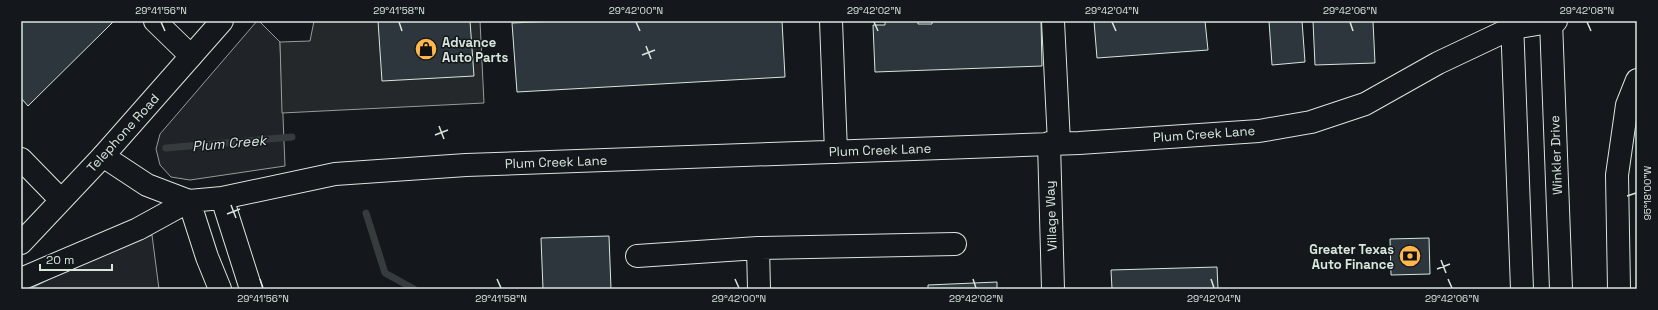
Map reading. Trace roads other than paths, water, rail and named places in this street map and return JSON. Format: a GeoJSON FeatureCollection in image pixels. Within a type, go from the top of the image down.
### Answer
{"type":"FeatureCollection","features":[{"type":"Feature","properties":{"kind":"street"},"geometry":{"type":"LineString","coordinates":[[155,21],[191,56]]}},
{"type":"Feature","properties":{"kind":"street","name":"Telephone Road"},"geometry":{"type":"LineString","coordinates":[[21,243],[103,156],[222,21]]}},
{"type":"Feature","properties":{"kind":"street"},"geometry":{"type":"LineString","coordinates":[[831,21],[836,152]]}},
{"type":"Feature","properties":{"kind":"street","name":"Village Way"},"geometry":{"type":"LineString","coordinates":[[1053,21],[1054,289]]}},
{"type":"Feature","properties":{"kind":"street","name":"Plum Creek Lane"},"geometry":{"type":"LineString","coordinates":[[21,278],[138,229],[189,201],[222,198],[336,174],[466,165],[1054,143],[1258,131],[1310,122],[1365,104],[1512,24],[1552,21]]}},
{"type":"Feature","properties":{"kind":"street","name":"Winkler Drive"},"geometry":{"type":"LineString","coordinates":[[1552,21],[1561,289]]}},
{"type":"Feature","properties":{"kind":"street"},"geometry":{"type":"LineString","coordinates":[[1512,24],[1522,289]]}},
{"type":"Feature","properties":{"kind":"street"},"geometry":{"type":"LineString","coordinates":[[1619,289],[1617,175],[1627,105],[1637,80]]}},
{"type":"Feature","properties":{"kind":"street","name":"Plum Creek Lane"},"geometry":{"type":"LineString","coordinates":[[103,156],[147,185],[189,201]]}},
{"type":"Feature","properties":{"kind":"street"},"geometry":{"type":"LineString","coordinates":[[21,159],[61,200]]}},
{"type":"Feature","properties":{"kind":"street"},"geometry":{"type":"LineString","coordinates":[[222,198],[251,289]]}},
{"type":"Feature","properties":{"kind":"street"},"geometry":{"type":"LineString","coordinates":[[189,201],[207,258],[220,289]]}},
{"type":"Feature","properties":{"kind":"street"},"geometry":{"type":"LineString","coordinates":[[637,256],[758,248],[955,244]]}},
{"type":"Feature","properties":{"kind":"street"},"geometry":{"type":"LineString","coordinates":[[758,248],[759,289]]}},
{"type":"Feature","properties":{"kind":"waterway","name":"Plum Creek"},"geometry":{"type":"LineString","coordinates":[[166,148],[292,137]]}},
{"type":"Feature","properties":{"kind":"waterway","name":"Plum Creek"},"geometry":{"type":"LineString","coordinates":[[366,213],[385,273],[414,289]]}},
{"type":"Feature","properties":{"kind":"place","name":"Advance Auto Parts"},"geometry":{"type":"Point","coordinates":[426,49]}},
{"type":"Feature","properties":{"kind":"place","name":"Greater Texas Auto Finance"},"geometry":{"type":"Point","coordinates":[1410,256]}}]}
